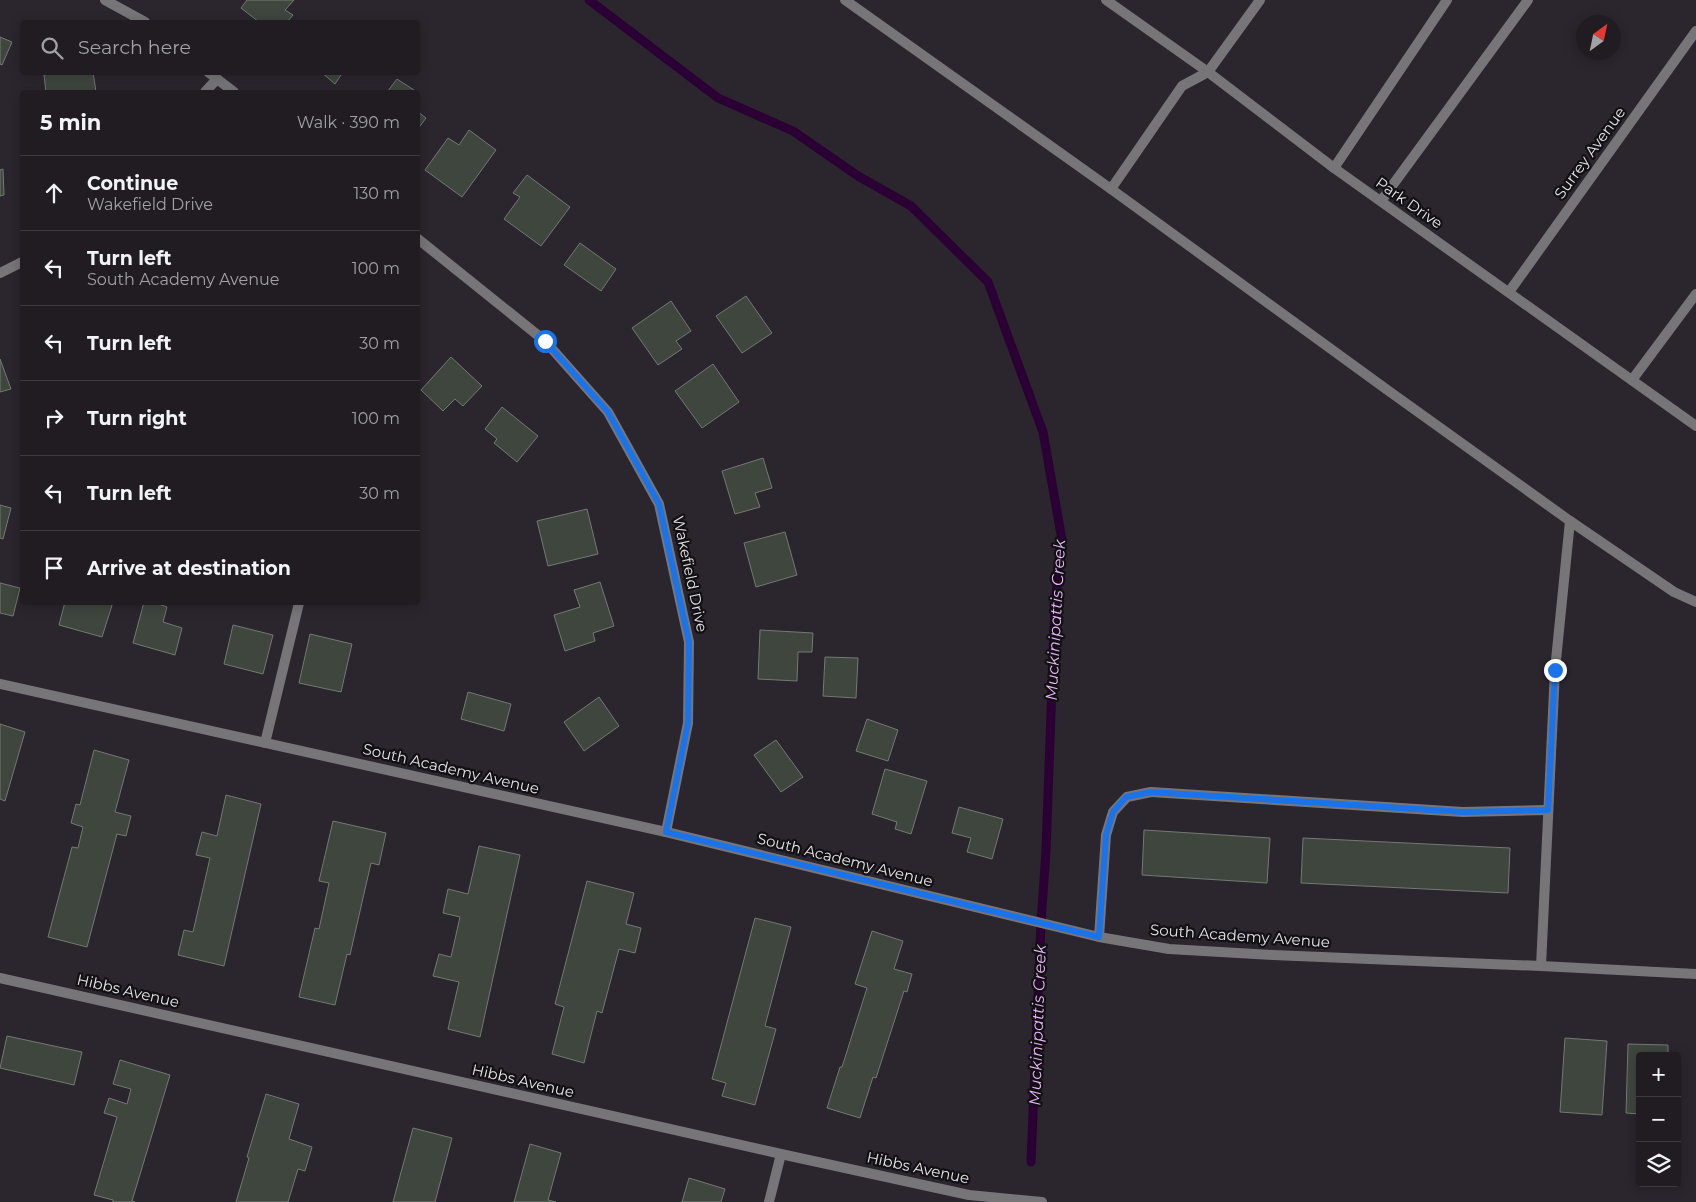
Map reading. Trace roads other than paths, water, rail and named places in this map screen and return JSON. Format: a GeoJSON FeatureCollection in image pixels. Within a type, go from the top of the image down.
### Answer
{"type":"FeatureCollection","features":[{"type":"Feature","properties":{"kind":"street"},"geometry":{"type":"LineString","coordinates":[[105,0],[140,20]]}},
{"type":"Feature","properties":{"kind":"street"},"geometry":{"type":"LineString","coordinates":[[845,0],[1111,189],[1378,384],[1570,521],[1674,592],[1696,602]]}},
{"type":"Feature","properties":{"kind":"street","name":"Park Drive"},"geometry":{"type":"LineString","coordinates":[[1106,0],[1208,72],[1381,202],[1696,426]]}},
{"type":"Feature","properties":{"kind":"street"},"geometry":{"type":"LineString","coordinates":[[1111,189],[1182,86],[1208,72],[1260,0]]}},
{"type":"Feature","properties":{"kind":"street"},"geometry":{"type":"LineString","coordinates":[[1334,168],[1447,0]]}},
{"type":"Feature","properties":{"kind":"street"},"geometry":{"type":"LineString","coordinates":[[1381,202],[1528,0]]}},
{"type":"Feature","properties":{"kind":"street","name":"Surrey Avenue"},"geometry":{"type":"LineString","coordinates":[[1509,292],[1696,31]]}},
{"type":"Feature","properties":{"kind":"street"},"geometry":{"type":"LineString","coordinates":[[206,90],[213,76],[231,90]]}},
{"type":"Feature","properties":{"kind":"street","name":"Wakefield Drive"},"geometry":{"type":"LineString","coordinates":[[420,241],[545,341],[608,412],[659,504],[689,642],[688,723],[666,832]]}},
{"type":"Feature","properties":{"kind":"street"},"geometry":{"type":"LineString","coordinates":[[0,273],[20,263]]}},
{"type":"Feature","properties":{"kind":"street"},"geometry":{"type":"LineString","coordinates":[[1632,380],[1696,294]]}},
{"type":"Feature","properties":{"kind":"street"},"geometry":{"type":"LineString","coordinates":[[1540,966],[1555,670],[1570,521]]}},
{"type":"Feature","properties":{"kind":"street"},"geometry":{"type":"LineString","coordinates":[[265,743],[299,605]]}},
{"type":"Feature","properties":{"kind":"street","name":"South Academy Avenue"},"geometry":{"type":"LineString","coordinates":[[0,684],[666,832],[1099,937],[1169,949],[1696,974]]}},
{"type":"Feature","properties":{"kind":"street"},"geometry":{"type":"LineString","coordinates":[[1099,937],[1106,835],[1113,812],[1126,797],[1151,792],[1463,812],[1548,810]]}},
{"type":"Feature","properties":{"kind":"street","name":"Hibbs Avenue"},"geometry":{"type":"LineString","coordinates":[[0,978],[969,1195],[1042,1202]]}},
{"type":"Feature","properties":{"kind":"street"},"geometry":{"type":"LineString","coordinates":[[769,1202],[781,1154]]}},
{"type":"Feature","properties":{"kind":"waterway","name":"Muckinipattis Creek"},"geometry":{"type":"LineString","coordinates":[[589,0],[718,98],[793,131],[858,176],[911,206],[988,282],[1043,432],[1062,540],[1055,603],[1046,851],[1041,923],[1031,1162]]}}]}
